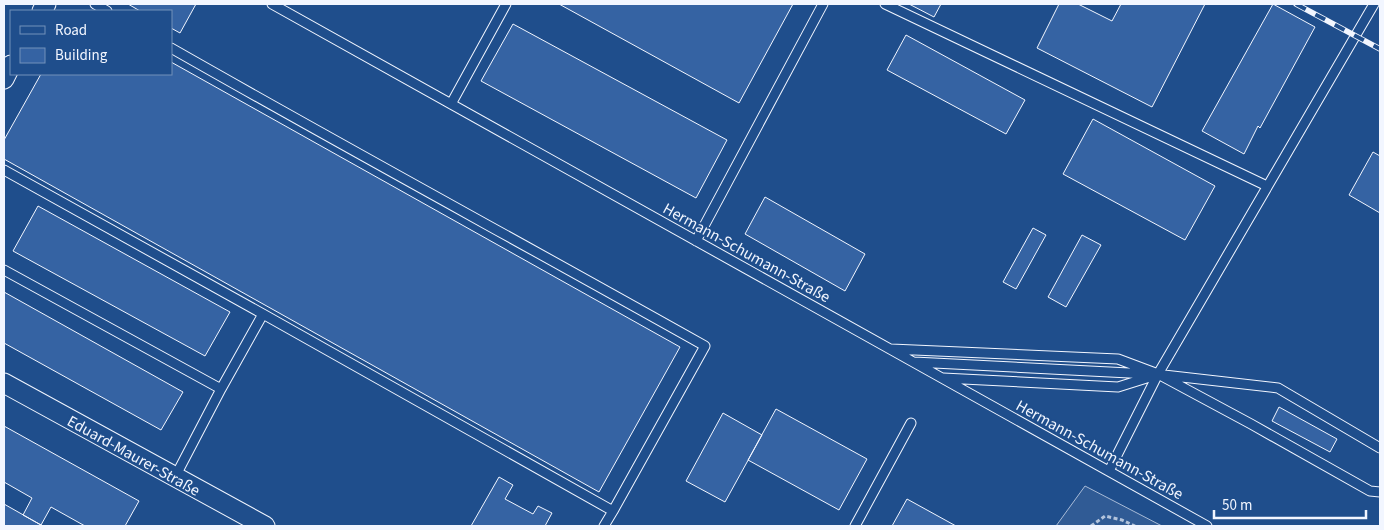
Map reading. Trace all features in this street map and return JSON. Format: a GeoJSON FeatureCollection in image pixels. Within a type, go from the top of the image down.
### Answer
{"type":"FeatureCollection","features":[{"type":"Feature","properties":{"kind":"street"},"geometry":{"type":"LineString","coordinates":[[4,79],[10,67]]}},
{"type":"Feature","properties":{"kind":"street","name":"Eduard-Maurer-Straße"},"geometry":{"type":"LineString","coordinates":[[4,383],[253,523]]}},
{"type":"Feature","properties":{"kind":"lane"},"geometry":{"type":"LineString","coordinates":[[94,4],[105,10]]}},
{"type":"Feature","properties":{"kind":"lane","name":"Hermann-Schumann-Straße"},"geometry":{"type":"LineString","coordinates":[[272,4],[1207,526]]}},
{"type":"Feature","properties":{"kind":"lane"},"geometry":{"type":"LineString","coordinates":[[451,104],[506,4]]}},
{"type":"Feature","properties":{"kind":"lane"},"geometry":{"type":"LineString","coordinates":[[696,241],[823,4]]}},
{"type":"Feature","properties":{"kind":"lane"},"geometry":{"type":"LineString","coordinates":[[885,4],[1267,186]]}},
{"type":"Feature","properties":{"kind":"lane"},"geometry":{"type":"LineString","coordinates":[[1109,471],[1158,374],[1374,4]]}},
{"type":"Feature","properties":{"kind":"lane"},"geometry":{"type":"LineString","coordinates":[[172,49],[292,118],[704,346],[604,526]]}},
{"type":"Feature","properties":{"kind":"lane"},"geometry":{"type":"LineString","coordinates":[[4,170],[613,511]]}},
{"type":"Feature","properties":{"kind":"lane"},"geometry":{"type":"LineString","coordinates":[[4,270],[221,389]]}},
{"type":"Feature","properties":{"kind":"lane"},"geometry":{"type":"LineString","coordinates":[[174,477],[263,314]]}},
{"type":"Feature","properties":{"kind":"lane"},"geometry":{"type":"LineString","coordinates":[[888,349],[1118,359],[1158,374],[1370,491],[1380,492]]}},
{"type":"Feature","properties":{"kind":"lane"},"geometry":{"type":"LineString","coordinates":[[912,362],[1158,374],[1278,388],[1380,448]]}},
{"type":"Feature","properties":{"kind":"lane"},"geometry":{"type":"LineString","coordinates":[[940,378],[1118,387],[1158,374]]}},
{"type":"Feature","properties":{"kind":"lane"},"geometry":{"type":"LineString","coordinates":[[855,526],[911,422]]}},
{"type":"Feature","properties":{"kind":"path"},"geometry":{"type":"LineString","coordinates":[[1091,526],[1105,516],[1122,520],[1135,526]]}},
{"type":"Feature","properties":{"kind":"shaded area"},"geometry":{"type":"Polygon","coordinates":[[[1085,486],[1162,526],[1056,526],[1085,486]]]}},
{"type":"Feature","properties":{"kind":"building"},"geometry":{"type":"Polygon","coordinates":[[[128,4],[196,4],[180,33],[172,29],[172,10],[138,10],[128,4]]]}},
{"type":"Feature","properties":{"kind":"building"},"geometry":{"type":"Polygon","coordinates":[[[559,4],[793,4],[739,103],[559,4]]]}},
{"type":"Feature","properties":{"kind":"building"},"geometry":{"type":"Polygon","coordinates":[[[909,4],[941,4],[934,17],[909,4]]]}},
{"type":"Feature","properties":{"kind":"building"},"geometry":{"type":"Polygon","coordinates":[[[1059,4],[1078,4],[1112,21],[1121,4],[1205,4],[1152,107],[1037,48],[1059,4]]]}},
{"type":"Feature","properties":{"kind":"building"},"geometry":{"type":"Polygon","coordinates":[[[1273,4],[1315,27],[1244,154],[1202,131],[1273,4]]]}},
{"type":"Feature","properties":{"kind":"building"},"geometry":{"type":"Polygon","coordinates":[[[513,24],[727,140],[696,198],[481,81],[513,24]]]}},
{"type":"Feature","properties":{"kind":"building"},"geometry":{"type":"Polygon","coordinates":[[[906,35],[1025,100],[1006,134],[887,70],[906,35]]]}},
{"type":"Feature","properties":{"kind":"building"},"geometry":{"type":"Polygon","coordinates":[[[172,63],[680,347],[599,492],[4,159],[4,140],[40,75],[172,75],[172,63]]]}},
{"type":"Feature","properties":{"kind":"building"},"geometry":{"type":"Polygon","coordinates":[[[1093,119],[1215,186],[1185,240],[1063,174],[1093,119]]]}},
{"type":"Feature","properties":{"kind":"building"},"geometry":{"type":"Polygon","coordinates":[[[1373,152],[1380,156],[1380,213],[1349,195],[1373,152]]]}},
{"type":"Feature","properties":{"kind":"building"},"geometry":{"type":"Polygon","coordinates":[[[765,197],[865,254],[845,291],[745,234],[765,197]]]}},
{"type":"Feature","properties":{"kind":"building"},"geometry":{"type":"Polygon","coordinates":[[[38,206],[230,312],[205,356],[13,251],[38,206]]]}},
{"type":"Feature","properties":{"kind":"building"},"geometry":{"type":"Polygon","coordinates":[[[1033,228],[1046,235],[1016,289],[1003,282],[1033,228]]]}},
{"type":"Feature","properties":{"kind":"building"},"geometry":{"type":"Polygon","coordinates":[[[1082,235],[1101,245],[1066,307],[1048,297],[1082,235]]]}},
{"type":"Feature","properties":{"kind":"building"},"geometry":{"type":"Polygon","coordinates":[[[4,292],[183,392],[161,430],[4,343],[4,292]]]}},
{"type":"Feature","properties":{"kind":"building"},"geometry":{"type":"Polygon","coordinates":[[[1279,407],[1337,439],[1330,452],[1272,421],[1279,407]]]}},
{"type":"Feature","properties":{"kind":"building"},"geometry":{"type":"Polygon","coordinates":[[[776,409],[867,459],[839,510],[748,460],[776,409]]]}},
{"type":"Feature","properties":{"kind":"building"},"geometry":{"type":"Polygon","coordinates":[[[723,413],[762,435],[725,502],[686,481],[723,413]]]}},
{"type":"Feature","properties":{"kind":"building"},"geometry":{"type":"Polygon","coordinates":[[[4,426],[139,501],[125,526],[85,526],[51,507],[41,525],[23,515],[32,498],[4,482],[4,426]]]}},
{"type":"Feature","properties":{"kind":"building"},"geometry":{"type":"Polygon","coordinates":[[[499,477],[513,485],[505,499],[533,514],[538,506],[552,513],[545,526],[471,526],[499,477]]]}},
{"type":"Feature","properties":{"kind":"building"},"geometry":{"type":"Polygon","coordinates":[[[907,499],[956,526],[892,526],[907,499]]]}},
{"type":"Feature","properties":{"kind":"building"},"geometry":{"type":"Polygon","coordinates":[[[4,504],[41,525],[44,526],[4,526],[4,504]]]}},
{"type":"Feature","properties":{"kind":"railway"},"geometry":{"type":"LineString","coordinates":[[1296,4],[1380,49]]}}]}
